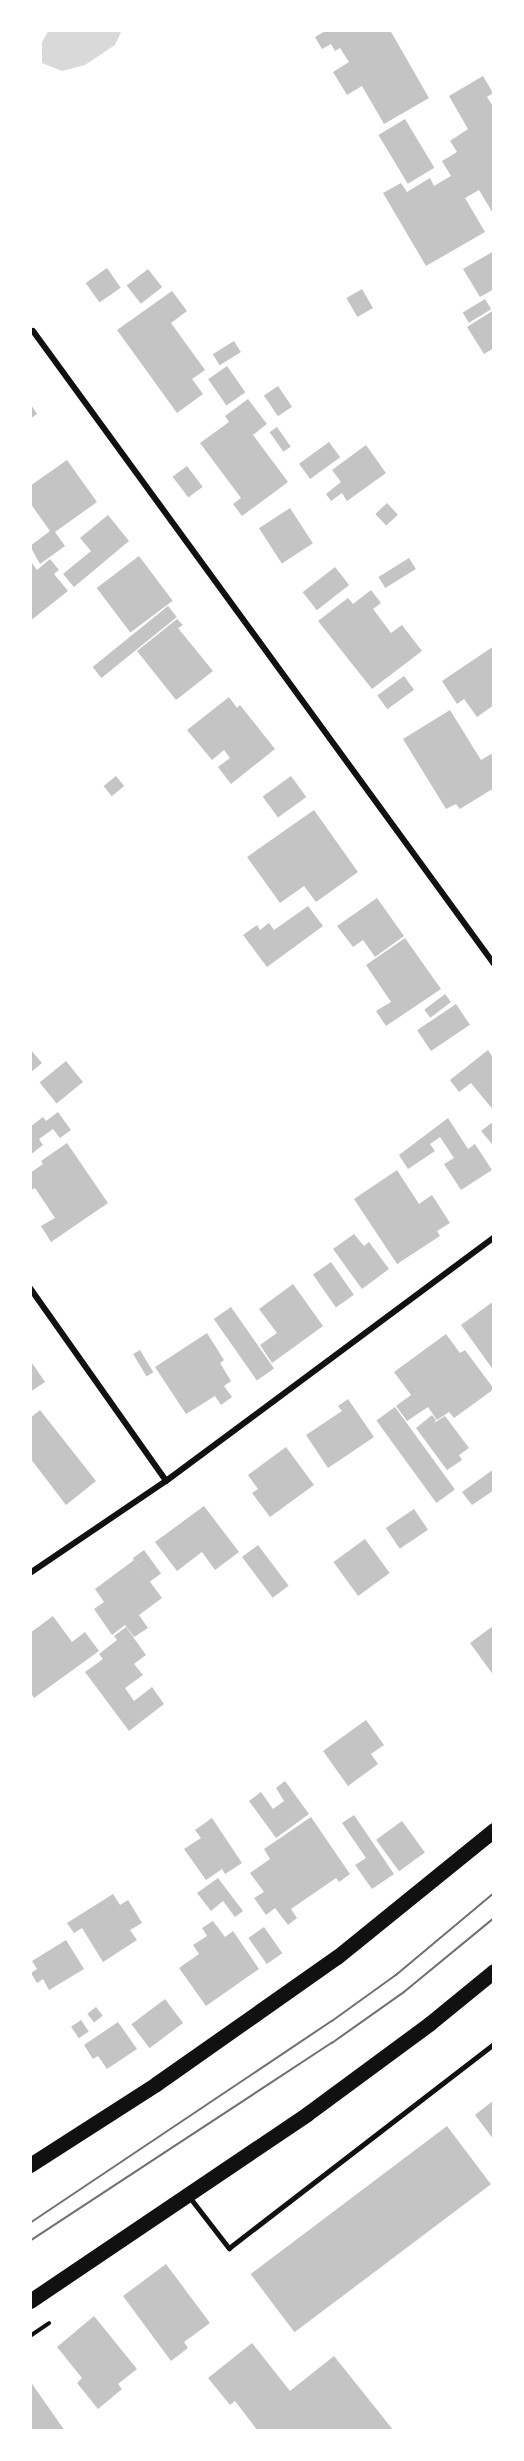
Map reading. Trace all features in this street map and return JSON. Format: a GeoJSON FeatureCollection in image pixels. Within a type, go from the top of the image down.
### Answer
{"type":"FeatureCollection","features":[{"type":"Feature","properties":{"kind":"main road"},"geometry":{"type":"LineString","coordinates":[[30,2165],[156,2084],[337,1957],[494,1830]]}},
{"type":"Feature","properties":{"kind":"main road"},"geometry":{"type":"LineString","coordinates":[[30,2301],[307,2114],[429,2024],[494,1971]]}},
{"type":"Feature","properties":{"kind":"street"},"geometry":{"type":"LineString","coordinates":[[33,331],[494,964]]}},
{"type":"Feature","properties":{"kind":"street"},"geometry":{"type":"LineString","coordinates":[[30,1573],[166,1481],[494,1237]]}},
{"type":"Feature","properties":{"kind":"street"},"geometry":{"type":"LineString","coordinates":[[30,1288],[166,1481]]}},
{"type":"Feature","properties":{"kind":"lane"},"geometry":{"type":"LineString","coordinates":[[188,2194],[229,2248],[494,2044]]}},
{"type":"Feature","properties":{"kind":"shaded area"},"geometry":{"type":"Polygon","coordinates":[[[49,30],[122,30],[115,45],[85,65],[62,71],[42,63],[42,42],[49,30]]]}},
{"type":"Feature","properties":{"kind":"building"},"geometry":{"type":"Polygon","coordinates":[[[327,30],[390,30],[429,98],[384,124],[362,86],[347,95],[333,72],[349,62],[340,48],[335,51],[331,44],[322,49],[315,37],[327,30]]]}},
{"type":"Feature","properties":{"kind":"building"},"geometry":{"type":"Polygon","coordinates":[[[483,76],[493,93],[487,97],[494,108],[494,215],[479,190],[465,198],[485,232],[426,266],[383,193],[401,183],[407,192],[430,178],[434,186],[451,176],[442,161],[457,152],[450,141],[468,129],[449,96],[483,76]]]}},
{"type":"Feature","properties":{"kind":"building"},"geometry":{"type":"Polygon","coordinates":[[[405,119],[434,168],[408,184],[378,135],[405,119]]]}},
{"type":"Feature","properties":{"kind":"building"},"geometry":{"type":"Polygon","coordinates":[[[494,251],[494,289],[480,297],[463,269],[494,251]]]}},
{"type":"Feature","properties":{"kind":"building"},"geometry":{"type":"Polygon","coordinates":[[[107,268],[121,288],[99,303],[86,283],[107,268]]]}},
{"type":"Feature","properties":{"kind":"building"},"geometry":{"type":"Polygon","coordinates":[[[148,269],[162,287],[141,304],[127,286],[148,269]]]}},
{"type":"Feature","properties":{"kind":"building"},"geometry":{"type":"Polygon","coordinates":[[[362,289],[373,308],[357,317],[346,298],[362,289]]]}},
{"type":"Feature","properties":{"kind":"building"},"geometry":{"type":"Polygon","coordinates":[[[172,291],[187,311],[171,323],[205,370],[192,379],[203,394],[177,413],[117,330],[172,291]]]}},
{"type":"Feature","properties":{"kind":"building"},"geometry":{"type":"Polygon","coordinates":[[[485,299],[491,309],[469,323],[463,312],[485,299]]]}},
{"type":"Feature","properties":{"kind":"building"},"geometry":{"type":"Polygon","coordinates":[[[494,310],[494,348],[484,354],[467,327],[494,310]]]}},
{"type":"Feature","properties":{"kind":"building"},"geometry":{"type":"Polygon","coordinates":[[[234,341],[241,352],[220,365],[213,354],[234,341]]]}},
{"type":"Feature","properties":{"kind":"building"},"geometry":{"type":"Polygon","coordinates":[[[227,366],[245,392],[227,405],[208,379],[227,366]]]}},
{"type":"Feature","properties":{"kind":"building"},"geometry":{"type":"Polygon","coordinates":[[[278,386],[292,407],[278,416],[264,396],[278,386]]]}},
{"type":"Feature","properties":{"kind":"building"},"geometry":{"type":"Polygon","coordinates":[[[248,399],[267,424],[253,435],[288,482],[242,516],[233,504],[241,498],[200,443],[229,422],[225,416],[248,399]]]}},
{"type":"Feature","properties":{"kind":"building"},"geometry":{"type":"Polygon","coordinates":[[[30,403],[37,414],[30,419],[30,403]]]}},
{"type":"Feature","properties":{"kind":"building"},"geometry":{"type":"Polygon","coordinates":[[[277,427],[291,447],[283,452],[270,432],[277,427]]]}},
{"type":"Feature","properties":{"kind":"building"},"geometry":{"type":"Polygon","coordinates":[[[329,442],[340,457],[310,479],[299,464],[329,442]]]}},
{"type":"Feature","properties":{"kind":"building"},"geometry":{"type":"Polygon","coordinates":[[[366,445],[386,473],[347,501],[342,493],[331,501],[326,494],[341,482],[332,470],[366,445]]]}},
{"type":"Feature","properties":{"kind":"building"},"geometry":{"type":"Polygon","coordinates":[[[67,460],[97,502],[55,532],[65,546],[40,564],[30,546],[50,531],[30,503],[30,486],[67,460]]]}},
{"type":"Feature","properties":{"kind":"building"},"geometry":{"type":"Polygon","coordinates":[[[187,466],[203,487],[188,498],[173,477],[187,466]]]}},
{"type":"Feature","properties":{"kind":"building"},"geometry":{"type":"Polygon","coordinates":[[[387,503],[398,515],[386,526],[375,514],[387,503]]]}},
{"type":"Feature","properties":{"kind":"building"},"geometry":{"type":"Polygon","coordinates":[[[290,508],[313,543],[282,563],[259,528],[290,508]]]}},
{"type":"Feature","properties":{"kind":"building"},"geometry":{"type":"Polygon","coordinates":[[[108,515],[129,541],[74,587],[63,574],[91,551],[80,538],[108,515]]]}},
{"type":"Feature","properties":{"kind":"building"},"geometry":{"type":"Polygon","coordinates":[[[139,556],[173,601],[130,633],[97,588],[139,556]]]}},
{"type":"Feature","properties":{"kind":"building"},"geometry":{"type":"Polygon","coordinates":[[[409,558],[416,569],[385,588],[378,577],[409,558]]]}},
{"type":"Feature","properties":{"kind":"building"},"geometry":{"type":"Polygon","coordinates":[[[50,559],[59,570],[54,574],[68,591],[30,621],[30,560],[37,570],[50,559]]]}},
{"type":"Feature","properties":{"kind":"building"},"geometry":{"type":"Polygon","coordinates":[[[335,567],[349,585],[317,610],[303,592],[335,567]]]}},
{"type":"Feature","properties":{"kind":"building"},"geometry":{"type":"Polygon","coordinates":[[[371,590],[381,603],[373,609],[391,633],[402,625],[422,651],[372,689],[318,621],[348,598],[353,604],[371,590]]]}},
{"type":"Feature","properties":{"kind":"building"},"geometry":{"type":"Polygon","coordinates":[[[168,606],[177,617],[101,678],[93,667],[168,606]]]}},
{"type":"Feature","properties":{"kind":"building"},"geometry":{"type":"Polygon","coordinates":[[[177,619],[183,625],[178,628],[213,671],[176,700],[137,651],[177,619]]]}},
{"type":"Feature","properties":{"kind":"building"},"geometry":{"type":"Polygon","coordinates":[[[494,646],[494,705],[477,717],[464,699],[457,704],[442,681],[494,646]]]}},
{"type":"Feature","properties":{"kind":"building"},"geometry":{"type":"Polygon","coordinates":[[[404,676],[414,690],[387,709],[377,695],[404,676]]]}},
{"type":"Feature","properties":{"kind":"building"},"geometry":{"type":"Polygon","coordinates":[[[229,697],[237,708],[240,705],[275,749],[231,784],[218,767],[230,758],[224,750],[212,760],[187,730],[229,697]]]}},
{"type":"Feature","properties":{"kind":"building"},"geometry":{"type":"Polygon","coordinates":[[[450,710],[481,760],[491,754],[494,759],[494,788],[460,809],[456,804],[446,809],[403,739],[450,710]]]}},
{"type":"Feature","properties":{"kind":"building"},"geometry":{"type":"Polygon","coordinates":[[[116,776],[124,786],[112,796],[104,786],[116,776]]]}},
{"type":"Feature","properties":{"kind":"building"},"geometry":{"type":"Polygon","coordinates":[[[291,776],[306,797],[278,818],[263,797],[291,776]]]}},
{"type":"Feature","properties":{"kind":"building"},"geometry":{"type":"Polygon","coordinates":[[[314,810],[358,872],[316,902],[304,886],[280,903],[247,857],[314,810]]]}},
{"type":"Feature","properties":{"kind":"building"},"geometry":{"type":"Polygon","coordinates":[[[377,898],[404,936],[375,957],[363,940],[353,947],[337,926],[377,898]]]}},
{"type":"Feature","properties":{"kind":"building"},"geometry":{"type":"Polygon","coordinates":[[[308,906],[323,926],[267,967],[243,935],[257,925],[260,930],[269,923],[274,930],[308,906]]]}},
{"type":"Feature","properties":{"kind":"building"},"geometry":{"type":"Polygon","coordinates":[[[405,938],[441,989],[386,1026],[376,1011],[391,1002],[366,965],[405,938]]]}},
{"type":"Feature","properties":{"kind":"building"},"geometry":{"type":"Polygon","coordinates":[[[445,994],[451,1002],[430,1018],[424,1010],[445,994]]]}},
{"type":"Feature","properties":{"kind":"building"},"geometry":{"type":"Polygon","coordinates":[[[456,1004],[470,1025],[431,1051],[417,1030],[456,1004]]]}},
{"type":"Feature","properties":{"kind":"building"},"geometry":{"type":"Polygon","coordinates":[[[30,1049],[42,1063],[30,1073],[30,1049]]]}},
{"type":"Feature","properties":{"kind":"building"},"geometry":{"type":"Polygon","coordinates":[[[488,1050],[494,1059],[494,1111],[471,1083],[459,1092],[450,1080],[488,1050]]]}},
{"type":"Feature","properties":{"kind":"building"},"geometry":{"type":"Polygon","coordinates":[[[66,1061],[83,1082],[57,1103],[40,1082],[66,1061]]]}},
{"type":"Feature","properties":{"kind":"building"},"geometry":{"type":"Polygon","coordinates":[[[58,1112],[71,1130],[60,1138],[53,1129],[39,1139],[43,1145],[30,1155],[30,1127],[43,1117],[46,1121],[58,1112]]]}},
{"type":"Feature","properties":{"kind":"building"},"geometry":{"type":"Polygon","coordinates":[[[448,1118],[468,1149],[475,1144],[492,1170],[461,1190],[444,1164],[454,1158],[440,1137],[430,1144],[435,1151],[408,1169],[399,1155],[448,1118]]]}},
{"type":"Feature","properties":{"kind":"building"},"geometry":{"type":"Polygon","coordinates":[[[494,1121],[494,1142],[492,1144],[481,1131],[494,1121]]]}},
{"type":"Feature","properties":{"kind":"building"},"geometry":{"type":"Polygon","coordinates":[[[67,1143],[108,1203],[51,1242],[41,1226],[55,1218],[35,1188],[30,1191],[30,1173],[43,1164],[41,1161],[67,1143]]]}},
{"type":"Feature","properties":{"kind":"building"},"geometry":{"type":"Polygon","coordinates":[[[397,1170],[419,1204],[432,1195],[450,1223],[437,1231],[440,1236],[397,1264],[354,1199],[397,1170]]]}},
{"type":"Feature","properties":{"kind":"building"},"geometry":{"type":"Polygon","coordinates":[[[354,1234],[364,1246],[369,1242],[389,1269],[362,1289],[333,1249],[354,1234]]]}},
{"type":"Feature","properties":{"kind":"building"},"geometry":{"type":"Polygon","coordinates":[[[331,1262],[354,1295],[336,1307],[313,1275],[331,1262]]]}},
{"type":"Feature","properties":{"kind":"building"},"geometry":{"type":"Polygon","coordinates":[[[293,1284],[323,1326],[272,1363],[260,1345],[277,1333],[259,1309],[293,1284]]]}},
{"type":"Feature","properties":{"kind":"building"},"geometry":{"type":"Polygon","coordinates":[[[494,1301],[494,1371],[461,1325],[494,1301]]]}},
{"type":"Feature","properties":{"kind":"building"},"geometry":{"type":"Polygon","coordinates":[[[231,1307],[274,1368],[257,1380],[214,1319],[231,1307]]]}},
{"type":"Feature","properties":{"kind":"building"},"geometry":{"type":"Polygon","coordinates":[[[207,1333],[224,1360],[220,1363],[231,1381],[224,1386],[232,1397],[221,1405],[215,1396],[186,1414],[155,1367],[207,1333]]]}},
{"type":"Feature","properties":{"kind":"building"},"geometry":{"type":"Polygon","coordinates":[[[446,1334],[460,1353],[465,1350],[494,1389],[454,1418],[449,1412],[437,1420],[428,1407],[407,1421],[396,1406],[411,1395],[394,1372],[446,1334]]]}},
{"type":"Feature","properties":{"kind":"building"},"geometry":{"type":"Polygon","coordinates":[[[140,1350],[153,1372],[147,1376],[133,1354],[140,1350]]]}},
{"type":"Feature","properties":{"kind":"building"},"geometry":{"type":"Polygon","coordinates":[[[32,1363],[45,1382],[30,1392],[30,1364],[32,1363]]]}},
{"type":"Feature","properties":{"kind":"building"},"geometry":{"type":"Polygon","coordinates":[[[348,1399],[374,1437],[328,1468],[306,1435],[342,1411],[338,1406],[348,1399]]]}},
{"type":"Feature","properties":{"kind":"building"},"geometry":{"type":"Polygon","coordinates":[[[395,1407],[455,1490],[436,1503],[376,1421],[395,1407]]]}},
{"type":"Feature","properties":{"kind":"building"},"geometry":{"type":"Polygon","coordinates":[[[40,1410],[96,1481],[66,1505],[30,1458],[30,1418],[40,1410]]]}},
{"type":"Feature","properties":{"kind":"building"},"geometry":{"type":"Polygon","coordinates":[[[432,1415],[436,1420],[434,1423],[445,1416],[469,1448],[459,1455],[462,1460],[447,1470],[416,1428],[432,1415]]]}},
{"type":"Feature","properties":{"kind":"building"},"geometry":{"type":"Polygon","coordinates":[[[286,1447],[314,1485],[270,1517],[252,1493],[258,1489],[248,1475],[286,1447]]]}},
{"type":"Feature","properties":{"kind":"building"},"geometry":{"type":"Polygon","coordinates":[[[494,1469],[494,1490],[472,1505],[462,1492],[494,1469]]]}},
{"type":"Feature","properties":{"kind":"building"},"geometry":{"type":"Polygon","coordinates":[[[204,1506],[239,1552],[215,1570],[202,1552],[177,1571],[155,1542],[204,1506]]]}},
{"type":"Feature","properties":{"kind":"building"},"geometry":{"type":"Polygon","coordinates":[[[414,1509],[428,1530],[400,1549],[386,1528],[414,1509]]]}},
{"type":"Feature","properties":{"kind":"building"},"geometry":{"type":"Polygon","coordinates":[[[365,1539],[390,1573],[358,1596],[333,1562],[365,1539]]]}},
{"type":"Feature","properties":{"kind":"building"},"geometry":{"type":"Polygon","coordinates":[[[258,1545],[289,1586],[273,1598],[242,1557],[258,1545]]]}},
{"type":"Feature","properties":{"kind":"building"},"geometry":{"type":"Polygon","coordinates":[[[144,1550],[161,1573],[150,1582],[133,1558],[144,1550]]]}},
{"type":"Feature","properties":{"kind":"building"},"geometry":{"type":"Polygon","coordinates":[[[134,1560],[162,1598],[139,1615],[148,1628],[134,1637],[125,1625],[112,1635],[94,1609],[104,1602],[95,1589],[134,1560]]]}},
{"type":"Feature","properties":{"kind":"building"},"geometry":{"type":"Polygon","coordinates":[[[53,1616],[72,1642],[85,1632],[99,1651],[34,1698],[30,1692],[30,1633],[53,1616]]]}},
{"type":"Feature","properties":{"kind":"building"},"geometry":{"type":"Polygon","coordinates":[[[493,1626],[494,1628],[494,1676],[470,1643],[493,1626]]]}},
{"type":"Feature","properties":{"kind":"building"},"geometry":{"type":"Polygon","coordinates":[[[126,1627],[146,1655],[134,1664],[143,1675],[125,1688],[134,1701],[152,1687],[164,1704],[129,1731],[85,1672],[103,1659],[99,1654],[117,1640],[114,1636],[126,1627]]]}},
{"type":"Feature","properties":{"kind":"building"},"geometry":{"type":"Polygon","coordinates":[[[366,1720],[384,1745],[371,1754],[378,1764],[348,1786],[323,1751],[366,1720]]]}},
{"type":"Feature","properties":{"kind":"building"},"geometry":{"type":"Polygon","coordinates":[[[285,1781],[309,1814],[276,1838],[249,1801],[261,1792],[273,1809],[284,1801],[276,1788],[285,1781]]]}},
{"type":"Feature","properties":{"kind":"building"},"geometry":{"type":"Polygon","coordinates":[[[354,1815],[394,1874],[372,1889],[355,1865],[366,1858],[342,1823],[354,1815]]]}},
{"type":"Feature","properties":{"kind":"building"},"geometry":{"type":"Polygon","coordinates":[[[311,1817],[350,1874],[339,1882],[336,1878],[291,1909],[297,1918],[288,1925],[275,1908],[266,1915],[254,1898],[264,1892],[250,1873],[270,1859],[264,1849],[311,1817]]]}},
{"type":"Feature","properties":{"kind":"building"},"geometry":{"type":"Polygon","coordinates":[[[212,1818],[242,1863],[225,1874],[222,1869],[206,1880],[184,1849],[201,1838],[195,1830],[212,1818]]]}},
{"type":"Feature","properties":{"kind":"building"},"geometry":{"type":"Polygon","coordinates":[[[402,1821],[425,1853],[399,1871],[376,1840],[402,1821]]]}},
{"type":"Feature","properties":{"kind":"building"},"geometry":{"type":"Polygon","coordinates":[[[218,1878],[243,1911],[235,1917],[223,1901],[211,1911],[197,1893],[218,1878]]]}},
{"type":"Feature","properties":{"kind":"building"},"geometry":{"type":"Polygon","coordinates":[[[113,1894],[120,1905],[128,1900],[142,1923],[130,1930],[137,1940],[103,1962],[82,1928],[74,1933],[67,1923],[113,1894]]]}},
{"type":"Feature","properties":{"kind":"building"},"geometry":{"type":"Polygon","coordinates":[[[213,1921],[225,1937],[233,1931],[259,1969],[206,2006],[179,1968],[199,1954],[193,1945],[207,1936],[202,1928],[213,1921]]]}},
{"type":"Feature","properties":{"kind":"building"},"geometry":{"type":"Polygon","coordinates":[[[264,1927],[282,1953],[267,1964],[248,1938],[264,1927]]]}},
{"type":"Feature","properties":{"kind":"building"},"geometry":{"type":"Polygon","coordinates":[[[66,1940],[84,1969],[49,1990],[43,1979],[37,1983],[31,1973],[37,1969],[32,1961],[66,1940]]]}},
{"type":"Feature","properties":{"kind":"building"},"geometry":{"type":"Polygon","coordinates":[[[165,1999],[183,2023],[150,2048],[131,2024],[165,1999]]]}},
{"type":"Feature","properties":{"kind":"building"},"geometry":{"type":"Polygon","coordinates":[[[96,2007],[103,2016],[94,2022],[87,2014],[96,2007]]]}},
{"type":"Feature","properties":{"kind":"building"},"geometry":{"type":"Polygon","coordinates":[[[81,2020],[89,2032],[79,2038],[71,2027],[81,2020]]]}},
{"type":"Feature","properties":{"kind":"building"},"geometry":{"type":"Polygon","coordinates":[[[118,2022],[137,2049],[107,2069],[98,2056],[93,2059],[84,2045],[118,2022]]]}},
{"type":"Feature","properties":{"kind":"building"},"geometry":{"type":"Polygon","coordinates":[[[494,2100],[494,2140],[475,2115],[494,2100]]]}},
{"type":"Feature","properties":{"kind":"building"},"geometry":{"type":"Polygon","coordinates":[[[447,2126],[491,2184],[294,2332],[251,2274],[447,2126]]]}},
{"type":"Feature","properties":{"kind":"building"},"geometry":{"type":"Polygon","coordinates":[[[166,2264],[210,2323],[184,2342],[188,2348],[171,2361],[123,2296],[166,2264]]]}},
{"type":"Feature","properties":{"kind":"building"},"geometry":{"type":"Polygon","coordinates":[[[94,2316],[137,2369],[118,2384],[122,2389],[98,2409],[77,2383],[82,2378],[57,2347],[94,2316]]]}},
{"type":"Feature","properties":{"kind":"building"},"geometry":{"type":"Polygon","coordinates":[[[252,2343],[290,2391],[334,2356],[394,2431],[258,2431],[235,2401],[230,2405],[208,2378],[252,2343]]]}},
{"type":"Feature","properties":{"kind":"building"},"geometry":{"type":"Polygon","coordinates":[[[30,2381],[65,2431],[30,2431],[30,2381]]]}},
{"type":"Feature","properties":{"kind":"tram line"},"geometry":{"type":"LineString","coordinates":[[30,2223],[332,2021],[396,1975],[494,1893]]}},
{"type":"Feature","properties":{"kind":"tram line"},"geometry":{"type":"LineString","coordinates":[[30,2241],[332,2043],[404,1992],[494,1918]]}}]}
